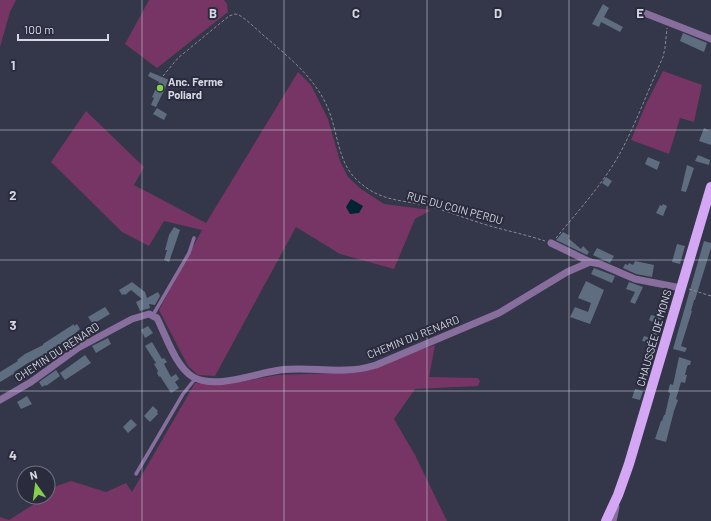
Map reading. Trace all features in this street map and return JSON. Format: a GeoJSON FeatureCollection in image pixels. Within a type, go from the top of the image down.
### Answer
{"type":"FeatureCollection","features":[{"type":"Feature","properties":{"kind":"main road","name":"CHAUSSÉE DE MONS"},"geometry":{"type":"LineString","coordinates":[[606,521],[618,495],[640,429],[711,187]]}},
{"type":"Feature","properties":{"kind":"street"},"geometry":{"type":"LineString","coordinates":[[642,12],[711,39]]}},
{"type":"Feature","properties":{"kind":"street"},"geometry":{"type":"LineString","coordinates":[[551,243],[590,262],[600,264],[635,279],[682,288]]}},
{"type":"Feature","properties":{"kind":"street","name":"CHEMIN DU RENARD"},"geometry":{"type":"LineString","coordinates":[[196,378],[217,381],[230,380],[279,370],[297,368],[360,370],[376,365],[499,313],[567,272],[590,262]]}},
{"type":"Feature","properties":{"kind":"street","name":"CHEMIN DU RENARD"},"geometry":{"type":"LineString","coordinates":[[0,400],[31,382],[78,348],[116,327],[142,316],[149,314],[153,315]]}},
{"type":"Feature","properties":{"kind":"street"},"geometry":{"type":"LineString","coordinates":[[153,315],[157,318],[181,366],[196,378]]}},
{"type":"Feature","properties":{"kind":"street","name":"CHAUSSÉE DE MONS"},"geometry":{"type":"LineString","coordinates":[[613,521],[618,495]]}},
{"type":"Feature","properties":{"kind":"lane"},"geometry":{"type":"LineString","coordinates":[[153,315],[189,253],[194,238]]}},
{"type":"Feature","properties":{"kind":"lane"},"geometry":{"type":"LineString","coordinates":[[136,474],[183,394],[196,378]]}},
{"type":"Feature","properties":{"kind":"path","name":"RUE DU COIN PERDU"},"geometry":{"type":"LineString","coordinates":[[162,76],[178,58],[230,16],[235,14],[239,15],[298,65],[313,82],[333,121],[345,165],[350,173],[364,187],[376,195],[387,199],[430,207],[551,243]]}},
{"type":"Feature","properties":{"kind":"path"},"geometry":{"type":"LineString","coordinates":[[551,243],[599,185],[618,156],[631,132],[663,57],[667,21]]}},
{"type":"Feature","properties":{"kind":"path"},"geometry":{"type":"LineString","coordinates":[[682,288],[711,296]]}},
{"type":"Feature","properties":{"kind":"shaded area"},"geometry":{"type":"Polygon","coordinates":[[[0,0],[16,0],[10,12],[0,47],[0,0]]]}},
{"type":"Feature","properties":{"kind":"shaded area"},"geometry":{"type":"Polygon","coordinates":[[[149,0],[224,0],[227,4],[228,12],[157,68],[125,44],[149,0]]]}},
{"type":"Feature","properties":{"kind":"shaded area"},"geometry":{"type":"Polygon","coordinates":[[[663,71],[702,85],[694,122],[680,118],[669,154],[631,140],[646,104],[663,71]]]}},
{"type":"Feature","properties":{"kind":"shaded area"},"geometry":{"type":"Polygon","coordinates":[[[298,72],[311,85],[328,119],[340,161],[348,177],[361,189],[384,204],[431,210],[415,219],[394,269],[340,254],[296,227],[215,376],[198,375],[188,366],[159,310],[202,230],[164,221],[149,246],[122,232],[51,162],[86,111],[144,167],[134,185],[206,223],[298,72]]]}},
{"type":"Feature","properties":{"kind":"shaded area"},"geometry":{"type":"Polygon","coordinates":[[[435,345],[429,377],[478,378],[480,381],[478,386],[415,389],[394,419],[415,455],[447,521],[0,521],[0,517],[9,520],[33,505],[56,505],[56,486],[71,481],[106,492],[126,483],[132,492],[195,383],[222,385],[278,375],[334,373],[371,366],[435,345]]]}},
{"type":"Feature","properties":{"kind":"water"},"geometry":{"type":"Polygon","coordinates":[[[351,199],[363,206],[359,213],[350,214],[346,207],[351,199]]]}},
{"type":"Feature","properties":{"kind":"building"},"geometry":{"type":"Polygon","coordinates":[[[603,4],[609,8],[604,17],[623,27],[620,32],[601,22],[599,27],[592,24],[603,4]]]}},
{"type":"Feature","properties":{"kind":"building"},"geometry":{"type":"Polygon","coordinates":[[[683,33],[707,43],[704,52],[680,41],[683,33]]]}},
{"type":"Feature","properties":{"kind":"building"},"geometry":{"type":"Polygon","coordinates":[[[150,72],[169,80],[156,107],[151,105],[154,98],[152,97],[159,82],[148,76],[150,72]]]}},
{"type":"Feature","properties":{"kind":"building"},"geometry":{"type":"Polygon","coordinates":[[[157,108],[167,114],[164,120],[153,114],[157,108]]]}},
{"type":"Feature","properties":{"kind":"building"},"geometry":{"type":"Polygon","coordinates":[[[704,128],[711,131],[711,145],[699,141],[704,128]]]}},
{"type":"Feature","properties":{"kind":"building"},"geometry":{"type":"Polygon","coordinates":[[[698,155],[710,160],[709,165],[695,161],[698,155]]]}},
{"type":"Feature","properties":{"kind":"building"},"geometry":{"type":"Polygon","coordinates":[[[648,157],[660,162],[657,170],[645,164],[648,157]]]}},
{"type":"Feature","properties":{"kind":"building"},"geometry":{"type":"Polygon","coordinates":[[[687,165],[694,168],[686,192],[681,191],[687,165]]]}},
{"type":"Feature","properties":{"kind":"building"},"geometry":{"type":"Polygon","coordinates":[[[606,177],[612,181],[608,187],[602,183],[606,177]]]}},
{"type":"Feature","properties":{"kind":"building"},"geometry":{"type":"Polygon","coordinates":[[[663,204],[667,206],[663,216],[656,213],[660,205],[662,206],[663,204]]]}},
{"type":"Feature","properties":{"kind":"building"},"geometry":{"type":"Polygon","coordinates":[[[174,227],[180,230],[169,262],[164,260],[167,250],[165,250],[169,235],[174,227]]]}},
{"type":"Feature","properties":{"kind":"building"},"geometry":{"type":"Polygon","coordinates":[[[563,232],[570,236],[568,238],[581,249],[583,246],[589,252],[587,255],[556,240],[563,232]]]}},
{"type":"Feature","properties":{"kind":"building"},"geometry":{"type":"Polygon","coordinates":[[[704,241],[711,243],[711,248],[681,346],[687,348],[685,352],[673,349],[704,241]]]}},
{"type":"Feature","properties":{"kind":"building"},"geometry":{"type":"Polygon","coordinates":[[[677,244],[685,246],[680,264],[672,262],[677,244]]]}},
{"type":"Feature","properties":{"kind":"building"},"geometry":{"type":"Polygon","coordinates":[[[597,248],[614,256],[610,263],[593,255],[597,248]]]}},
{"type":"Feature","properties":{"kind":"building"},"geometry":{"type":"Polygon","coordinates":[[[635,261],[654,265],[652,277],[636,274],[623,268],[625,264],[628,265],[629,263],[633,265],[635,261]]]}},
{"type":"Feature","properties":{"kind":"building"},"geometry":{"type":"Polygon","coordinates":[[[594,268],[615,276],[612,283],[591,274],[594,268]]]}},
{"type":"Feature","properties":{"kind":"building"},"geometry":{"type":"Polygon","coordinates":[[[586,281],[604,290],[590,324],[570,317],[575,307],[588,312],[591,303],[578,298],[586,281]]]}},
{"type":"Feature","properties":{"kind":"building"},"geometry":{"type":"Polygon","coordinates":[[[132,282],[145,292],[147,298],[158,292],[160,296],[155,305],[149,304],[150,308],[140,311],[136,302],[142,299],[131,290],[125,295],[122,295],[119,290],[132,282]]]}},
{"type":"Feature","properties":{"kind":"building"},"geometry":{"type":"Polygon","coordinates":[[[629,282],[643,287],[635,304],[630,302],[635,292],[626,289],[629,282]]]}},
{"type":"Feature","properties":{"kind":"building"},"geometry":{"type":"Polygon","coordinates":[[[663,290],[671,291],[650,366],[642,364],[648,342],[642,341],[644,336],[650,338],[655,323],[649,320],[651,315],[655,316],[663,290]]]}},
{"type":"Feature","properties":{"kind":"building"},"geometry":{"type":"Polygon","coordinates":[[[105,307],[110,314],[93,324],[88,317],[105,307]]]}},
{"type":"Feature","properties":{"kind":"building"},"geometry":{"type":"Polygon","coordinates":[[[74,324],[74,326],[77,324],[80,329],[72,336],[73,337],[53,348],[47,352],[48,353],[28,363],[0,382],[0,372],[18,361],[17,360],[25,354],[43,345],[74,324]]]}},
{"type":"Feature","properties":{"kind":"building"},"geometry":{"type":"Polygon","coordinates":[[[148,326],[153,333],[145,338],[141,330],[148,326]]]}},
{"type":"Feature","properties":{"kind":"building"},"geometry":{"type":"Polygon","coordinates":[[[108,338],[111,344],[96,353],[92,346],[108,338]]]}},
{"type":"Feature","properties":{"kind":"building"},"geometry":{"type":"Polygon","coordinates":[[[152,342],[162,359],[164,358],[167,362],[164,364],[171,377],[176,374],[179,379],[175,382],[179,388],[171,393],[160,376],[159,377],[157,373],[158,371],[154,364],[156,363],[145,346],[152,342]]]}},
{"type":"Feature","properties":{"kind":"building"},"geometry":{"type":"Polygon","coordinates":[[[85,355],[91,363],[65,380],[60,373],[85,355]]]}},
{"type":"Feature","properties":{"kind":"building"},"geometry":{"type":"Polygon","coordinates":[[[679,357],[691,361],[690,365],[687,367],[685,383],[681,382],[676,399],[678,400],[666,442],[655,439],[661,421],[665,415],[670,393],[668,392],[670,384],[673,385],[679,357]]]}},
{"type":"Feature","properties":{"kind":"building"},"geometry":{"type":"Polygon","coordinates":[[[56,370],[60,376],[46,386],[45,385],[42,387],[39,382],[56,370]]]}},
{"type":"Feature","properties":{"kind":"building"},"geometry":{"type":"Polygon","coordinates":[[[635,389],[643,391],[640,400],[632,398],[635,389]]]}},
{"type":"Feature","properties":{"kind":"building"},"geometry":{"type":"Polygon","coordinates":[[[27,396],[32,404],[21,409],[17,402],[27,396]]]}},
{"type":"Feature","properties":{"kind":"building"},"geometry":{"type":"Polygon","coordinates":[[[153,406],[158,411],[158,414],[150,422],[144,416],[153,406]]]}},
{"type":"Feature","properties":{"kind":"building"},"geometry":{"type":"Polygon","coordinates":[[[131,419],[137,425],[128,433],[123,427],[131,419]]]}},
{"type":"Feature","properties":{"kind":"place","name":"Anc. Ferme Poliard"},"geometry":{"type":"Point","coordinates":[160,88]}}]}
